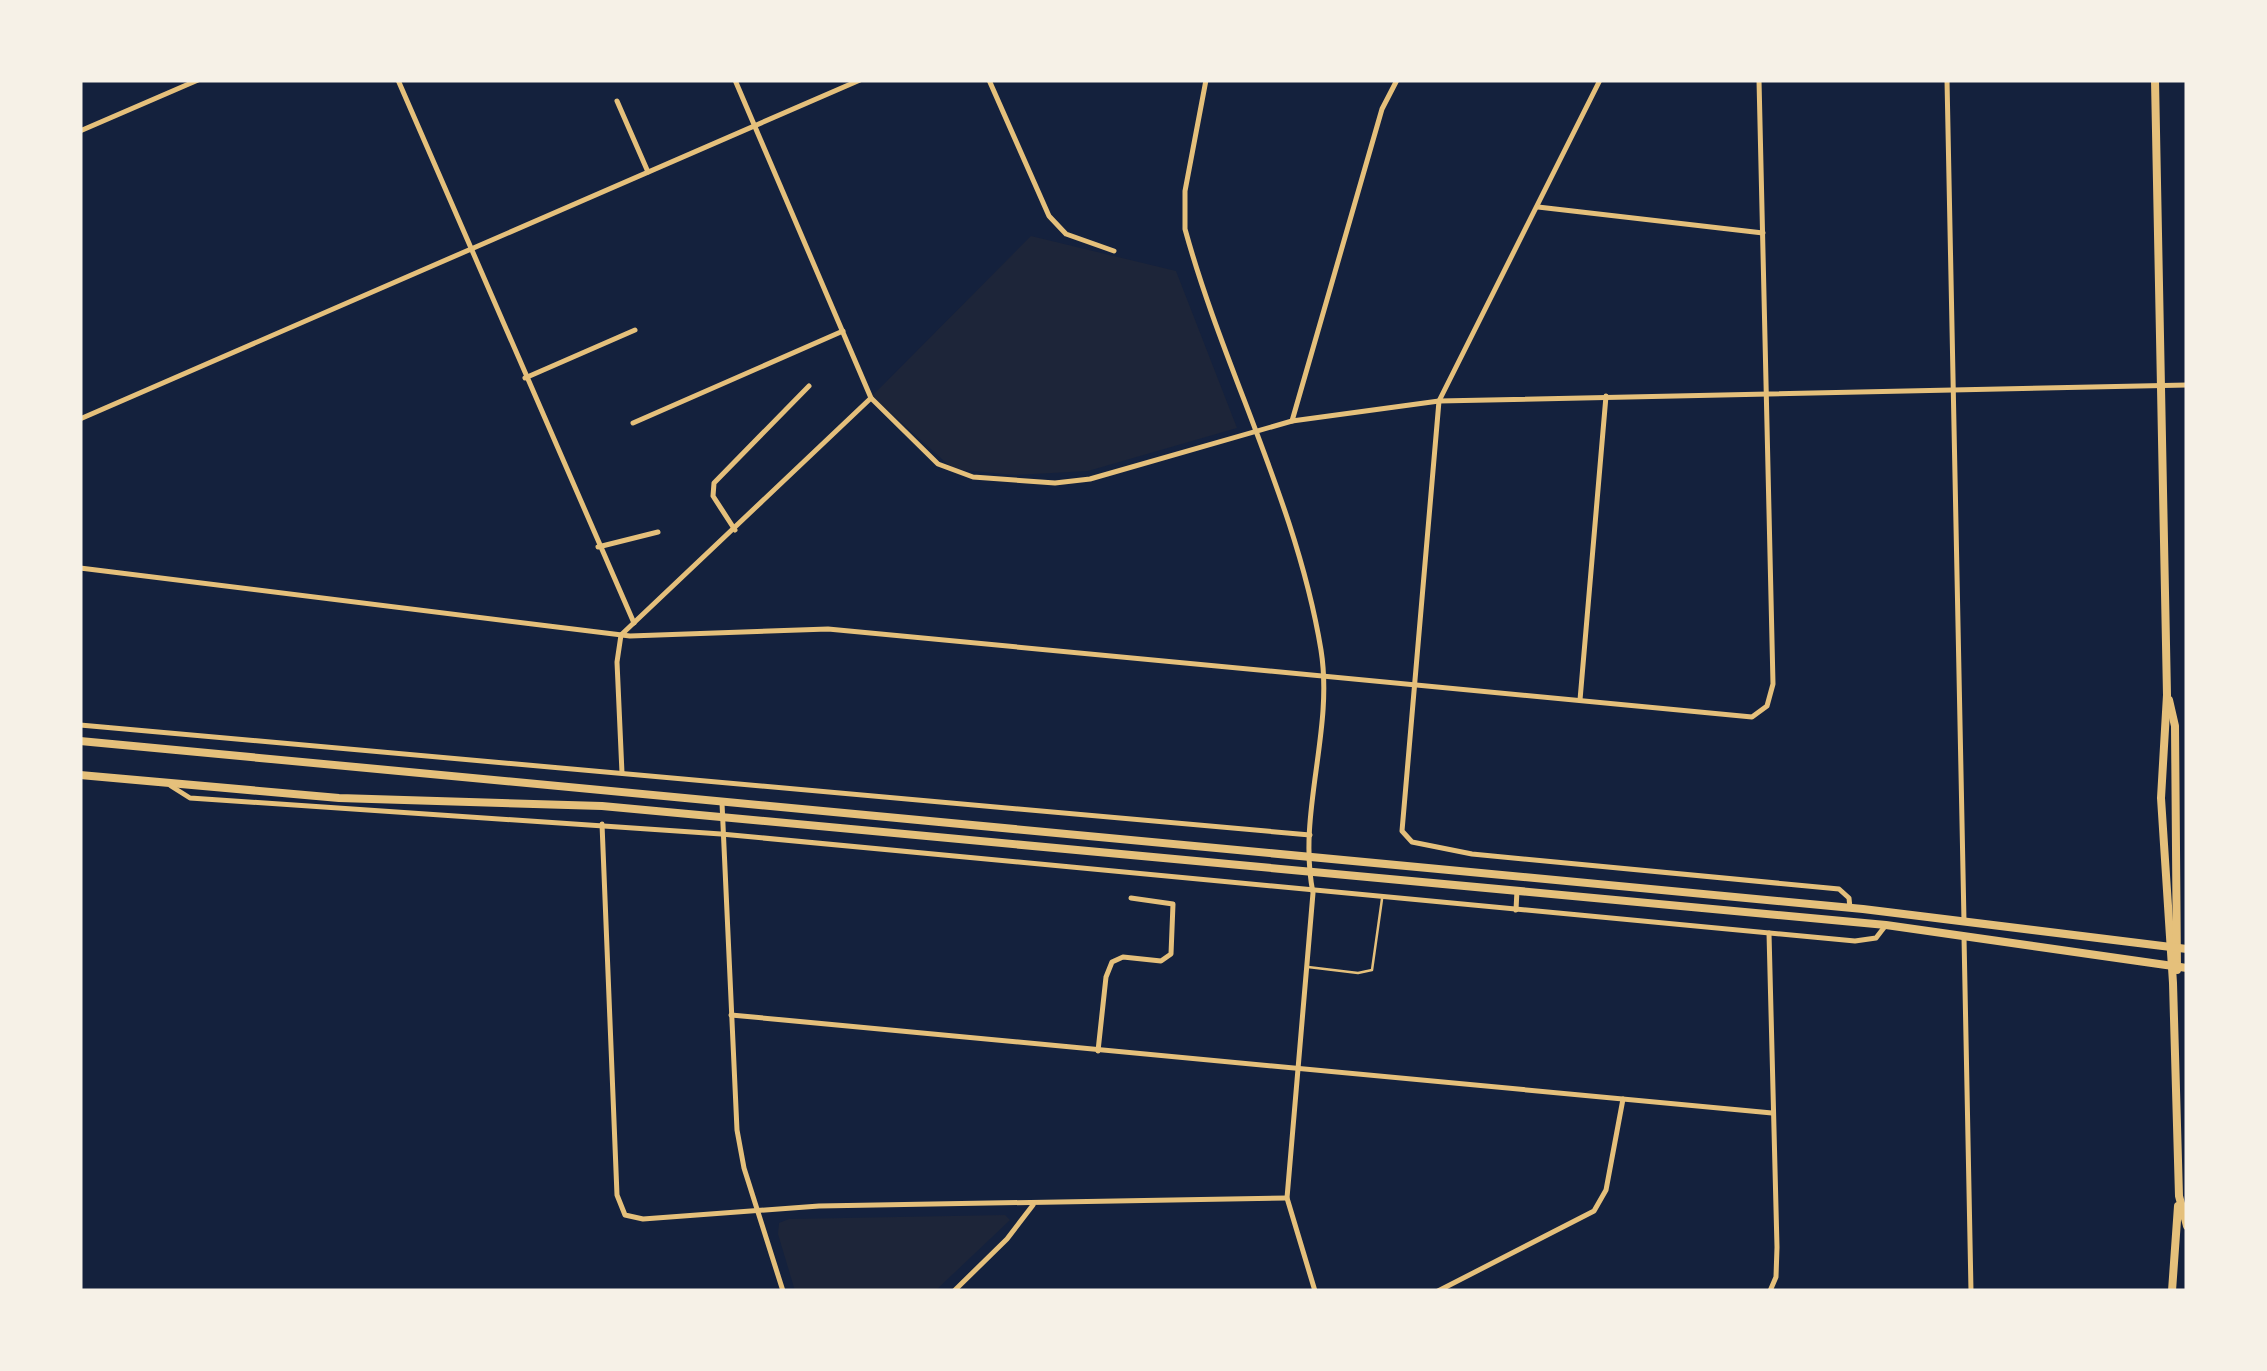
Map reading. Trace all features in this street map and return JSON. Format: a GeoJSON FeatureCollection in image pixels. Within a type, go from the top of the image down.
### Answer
{"type":"FeatureCollection","features":[{"type":"Feature","properties":{"kind":"main road"},"geometry":{"type":"LineString","coordinates":[[2155,80],[2168,696],[2161,798],[2178,948]]}},
{"type":"Feature","properties":{"kind":"main road"},"geometry":{"type":"LineString","coordinates":[[2168,696],[2175,726],[2178,948],[2173,983],[2179,1196],[2172,1291]]}},
{"type":"Feature","properties":{"kind":"main road"},"geometry":{"type":"LineString","coordinates":[[80,740],[1850,908],[2178,948]]}},
{"type":"Feature","properties":{"kind":"main road"},"geometry":{"type":"LineString","coordinates":[[80,775],[339,798],[602,806],[1886,924],[2178,967]]}},
{"type":"Feature","properties":{"kind":"main road"},"geometry":{"type":"LineString","coordinates":[[2179,1196],[2187,1226]]}},
{"type":"Feature","properties":{"kind":"street"},"geometry":{"type":"LineString","coordinates":[[80,131],[198,80]]}},
{"type":"Feature","properties":{"kind":"street"},"geometry":{"type":"LineString","coordinates":[[398,80],[469,252],[634,624]]}},
{"type":"Feature","properties":{"kind":"street"},"geometry":{"type":"LineString","coordinates":[[735,80],[871,398],[938,464],[989,480],[1055,483],[1090,479],[1292,421],[1439,402],[2187,385]]}},
{"type":"Feature","properties":{"kind":"street"},"geometry":{"type":"LineString","coordinates":[[80,419],[860,80]]}},
{"type":"Feature","properties":{"kind":"street"},"geometry":{"type":"LineString","coordinates":[[990,80],[1049,216],[1066,234],[1114,251]]}},
{"type":"Feature","properties":{"kind":"street"},"geometry":{"type":"LineString","coordinates":[[1206,80],[1186,191],[1185,229],[1257,430],[1307,586],[1323,677],[1309,856],[1314,894],[1287,1198],[1315,1291]]}},
{"type":"Feature","properties":{"kind":"street"},"geometry":{"type":"LineString","coordinates":[[1292,421],[1368,154],[1385,99],[1397,80]]}},
{"type":"Feature","properties":{"kind":"street"},"geometry":{"type":"LineString","coordinates":[[1600,80],[1439,402],[1402,831],[1412,842],[1434,848],[1535,862],[1839,889],[1849,898],[1850,908]]}},
{"type":"Feature","properties":{"kind":"street"},"geometry":{"type":"LineString","coordinates":[[80,568],[621,635],[828,629],[1740,718],[1761,712],[1773,684],[1760,80]]}},
{"type":"Feature","properties":{"kind":"street"},"geometry":{"type":"LineString","coordinates":[[1947,80],[1964,921]]}},
{"type":"Feature","properties":{"kind":"street"},"geometry":{"type":"LineString","coordinates":[[617,101],[648,172]]}},
{"type":"Feature","properties":{"kind":"street"},"geometry":{"type":"LineString","coordinates":[[1536,206],[1763,234]]}},
{"type":"Feature","properties":{"kind":"street"},"geometry":{"type":"LineString","coordinates":[[525,378],[635,330]]}},
{"type":"Feature","properties":{"kind":"street"},"geometry":{"type":"LineString","coordinates":[[633,423],[843,331]]}},
{"type":"Feature","properties":{"kind":"street"},"geometry":{"type":"LineString","coordinates":[[735,530],[713,496],[714,483],[809,386]]}},
{"type":"Feature","properties":{"kind":"street"},"geometry":{"type":"LineString","coordinates":[[1580,700],[1606,396]]}},
{"type":"Feature","properties":{"kind":"street"},"geometry":{"type":"LineString","coordinates":[[622,774],[617,662],[621,635],[871,398]]}},
{"type":"Feature","properties":{"kind":"street"},"geometry":{"type":"LineString","coordinates":[[598,547],[658,532]]}},
{"type":"Feature","properties":{"kind":"street"},"geometry":{"type":"LineString","coordinates":[[80,725],[1310,835]]}},
{"type":"Feature","properties":{"kind":"street"},"geometry":{"type":"LineString","coordinates":[[170,784],[190,798],[721,834],[1314,894],[1865,941],[1876,938],[1886,924]]}},
{"type":"Feature","properties":{"kind":"street"},"geometry":{"type":"LineString","coordinates":[[722,803],[739,1149],[783,1291]]}},
{"type":"Feature","properties":{"kind":"street"},"geometry":{"type":"LineString","coordinates":[[602,824],[618,1194],[622,1212],[636,1219],[756,1211],[1287,1198]]}},
{"type":"Feature","properties":{"kind":"street"},"geometry":{"type":"LineString","coordinates":[[1432,870],[1434,848]]}},
{"type":"Feature","properties":{"kind":"street"},"geometry":{"type":"LineString","coordinates":[[1533,879],[1535,862]]}},
{"type":"Feature","properties":{"kind":"street"},"geometry":{"type":"LineString","coordinates":[[1516,910],[1517,890]]}},
{"type":"Feature","properties":{"kind":"street"},"geometry":{"type":"LineString","coordinates":[[1098,1051],[1106,977],[1112,962],[1123,957],[1162,961],[1171,954],[1173,904],[1131,898]]}},
{"type":"Feature","properties":{"kind":"street"},"geometry":{"type":"LineString","coordinates":[[1769,933],[1777,1258],[1770,1291]]}},
{"type":"Feature","properties":{"kind":"street"},"geometry":{"type":"LineString","coordinates":[[1964,934],[1971,1291]]}},
{"type":"Feature","properties":{"kind":"street"},"geometry":{"type":"LineString","coordinates":[[731,1015],[1772,1113]]}},
{"type":"Feature","properties":{"kind":"street"},"geometry":{"type":"LineString","coordinates":[[1438,1291],[1594,1211],[1606,1190],[1623,1099]]}},
{"type":"Feature","properties":{"kind":"street"},"geometry":{"type":"LineString","coordinates":[[954,1291],[1007,1239],[1034,1204]]}},
{"type":"Feature","properties":{"kind":"lane"},"geometry":{"type":"LineString","coordinates":[[1306,966],[1358,973],[1372,970],[1382,899]]}},
{"type":"Feature","properties":{"kind":"shaded area"},"geometry":{"type":"Polygon","coordinates":[[[1031,236],[1176,271],[1237,428],[1088,471],[1014,475],[953,469],[872,396],[1031,236]]]}},
{"type":"Feature","properties":{"kind":"shaded area"},"geometry":{"type":"Polygon","coordinates":[[[1005,1215],[1010,1220],[935,1291],[795,1291],[778,1234],[779,1223],[789,1219],[1005,1215]]]}}]}
